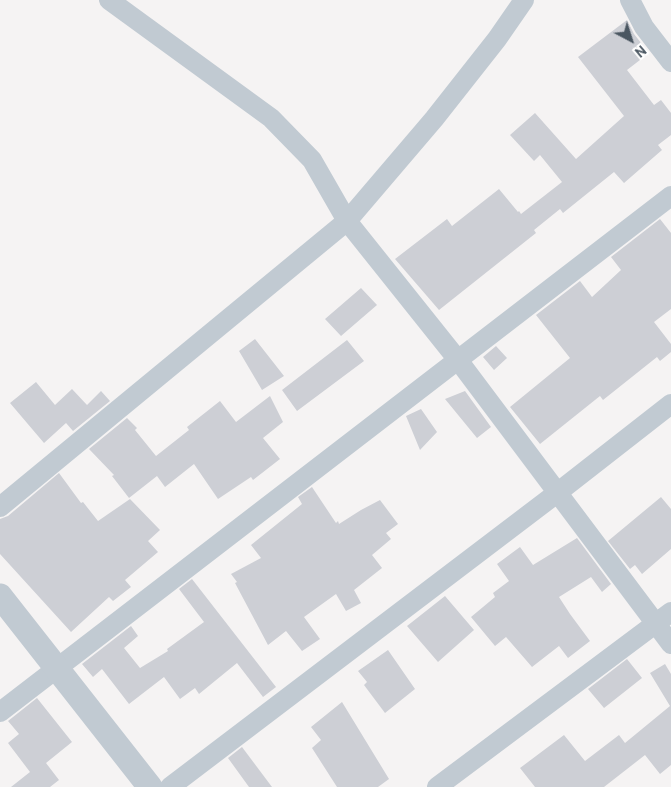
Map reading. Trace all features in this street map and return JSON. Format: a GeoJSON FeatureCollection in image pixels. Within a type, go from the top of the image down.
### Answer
{"type":"FeatureCollection","features":[{"type":"Feature","properties":{"kind":"street"},"geometry":{"type":"LineString","coordinates":[[109,0],[271,118],[312,160],[347,221],[458,360],[671,644]]}},
{"type":"Feature","properties":{"kind":"street"},"geometry":{"type":"LineString","coordinates":[[0,507],[347,221],[434,119],[497,39],[524,0]]}},
{"type":"Feature","properties":{"kind":"street"},"geometry":{"type":"LineString","coordinates":[[630,0],[644,27],[671,62]]}},
{"type":"Feature","properties":{"kind":"street"},"geometry":{"type":"LineString","coordinates":[[0,712],[671,196]]}},
{"type":"Feature","properties":{"kind":"street"},"geometry":{"type":"LineString","coordinates":[[170,787],[671,404]]}},
{"type":"Feature","properties":{"kind":"street"},"geometry":{"type":"LineString","coordinates":[[0,596],[56,670],[150,787]]}},
{"type":"Feature","properties":{"kind":"street"},"geometry":{"type":"LineString","coordinates":[[437,787],[671,612]]}},
{"type":"Feature","properties":{"kind":"building"},"geometry":{"type":"Polygon","coordinates":[[[627,20],[634,34],[649,53],[627,70],[654,105],[661,100],[671,113],[671,135],[658,145],[662,150],[624,183],[614,172],[563,213],[560,209],[534,230],[536,233],[439,310],[395,259],[447,219],[452,226],[499,189],[521,214],[562,182],[540,155],[534,161],[510,135],[535,113],[576,159],[624,116],[578,57],[627,20]]]}},
{"type":"Feature","properties":{"kind":"building"},"geometry":{"type":"Polygon","coordinates":[[[660,219],[671,233],[671,309],[654,322],[671,344],[671,352],[660,361],[657,357],[603,400],[600,396],[540,444],[510,407],[570,358],[536,315],[580,281],[592,297],[621,270],[611,257],[660,219]]]}},
{"type":"Feature","properties":{"kind":"building"},"geometry":{"type":"Polygon","coordinates":[[[361,288],[377,305],[341,336],[325,319],[361,288]]]}},
{"type":"Feature","properties":{"kind":"building"},"geometry":{"type":"Polygon","coordinates":[[[255,339],[284,376],[262,390],[239,351],[255,339]]]}},
{"type":"Feature","properties":{"kind":"building"},"geometry":{"type":"Polygon","coordinates":[[[347,340],[364,361],[297,411],[282,390],[347,340]]]}},
{"type":"Feature","properties":{"kind":"building"},"geometry":{"type":"Polygon","coordinates":[[[496,346],[507,358],[494,370],[483,357],[496,346]]]}},
{"type":"Feature","properties":{"kind":"building"},"geometry":{"type":"Polygon","coordinates":[[[36,382],[55,405],[72,389],[87,405],[101,391],[110,401],[73,431],[66,423],[44,443],[10,403],[36,382]]]}},
{"type":"Feature","properties":{"kind":"building"},"geometry":{"type":"Polygon","coordinates":[[[465,391],[491,427],[477,438],[445,399],[465,391]]]}},
{"type":"Feature","properties":{"kind":"building"},"geometry":{"type":"Polygon","coordinates":[[[270,396],[283,422],[263,438],[280,459],[253,480],[251,477],[218,499],[194,464],[165,487],[157,476],[129,498],[112,476],[114,475],[89,449],[127,418],[137,428],[135,430],[156,456],[189,430],[187,427],[220,401],[236,422],[270,396]]]}},
{"type":"Feature","properties":{"kind":"building"},"geometry":{"type":"Polygon","coordinates":[[[421,409],[437,432],[420,450],[406,416],[421,409]]]}},
{"type":"Feature","properties":{"kind":"building"},"geometry":{"type":"Polygon","coordinates":[[[59,473],[81,503],[83,502],[98,521],[130,499],[160,530],[148,541],[158,552],[125,580],[131,587],[113,601],[109,597],[71,632],[0,554],[0,519],[8,516],[59,473]]]}},
{"type":"Feature","properties":{"kind":"building"},"geometry":{"type":"Polygon","coordinates":[[[312,487],[336,523],[338,521],[339,524],[380,500],[398,524],[386,533],[391,539],[372,555],[382,568],[354,590],[361,603],[346,611],[336,594],[304,617],[320,639],[302,651],[286,631],[268,645],[235,583],[237,582],[231,574],[261,558],[251,545],[302,504],[298,497],[312,487]]]}},
{"type":"Feature","properties":{"kind":"building"},"geometry":{"type":"Polygon","coordinates":[[[661,497],[671,509],[671,549],[642,574],[635,565],[630,569],[608,541],[661,497]]]}},
{"type":"Feature","properties":{"kind":"building"},"geometry":{"type":"Polygon","coordinates":[[[577,538],[611,584],[602,592],[591,577],[559,597],[590,641],[568,658],[559,646],[532,667],[506,637],[495,646],[471,617],[495,597],[493,593],[509,581],[497,564],[520,547],[533,565],[577,538]]]}},
{"type":"Feature","properties":{"kind":"building"},"geometry":{"type":"Polygon","coordinates":[[[192,579],[276,687],[263,697],[237,663],[199,694],[195,688],[180,699],[164,677],[129,704],[102,669],[93,677],[82,664],[131,626],[138,636],[124,648],[140,668],[168,651],[167,649],[204,622],[179,589],[192,579]]]}},
{"type":"Feature","properties":{"kind":"building"},"geometry":{"type":"Polygon","coordinates":[[[445,596],[474,630],[438,662],[407,626],[445,596]]]}},
{"type":"Feature","properties":{"kind":"building"},"geometry":{"type":"Polygon","coordinates":[[[388,650],[415,689],[385,713],[364,685],[367,682],[358,671],[388,650]]]}},
{"type":"Feature","properties":{"kind":"building"},"geometry":{"type":"Polygon","coordinates":[[[627,659],[642,678],[604,708],[588,689],[627,659]]]}},
{"type":"Feature","properties":{"kind":"building"},"geometry":{"type":"Polygon","coordinates":[[[665,664],[671,674],[671,765],[660,774],[645,755],[604,787],[535,787],[520,768],[564,735],[585,761],[619,735],[625,743],[670,706],[650,673],[665,664]]]}},
{"type":"Feature","properties":{"kind":"building"},"geometry":{"type":"Polygon","coordinates":[[[37,698],[72,742],[46,763],[59,780],[50,787],[11,787],[30,772],[8,743],[19,734],[8,721],[37,698]]]}},
{"type":"Feature","properties":{"kind":"building"},"geometry":{"type":"Polygon","coordinates":[[[342,702],[389,779],[378,787],[337,787],[312,748],[321,740],[311,727],[342,702]]]}},
{"type":"Feature","properties":{"kind":"building"},"geometry":{"type":"Polygon","coordinates":[[[242,747],[272,787],[249,787],[228,758],[242,747]]]}}]}
